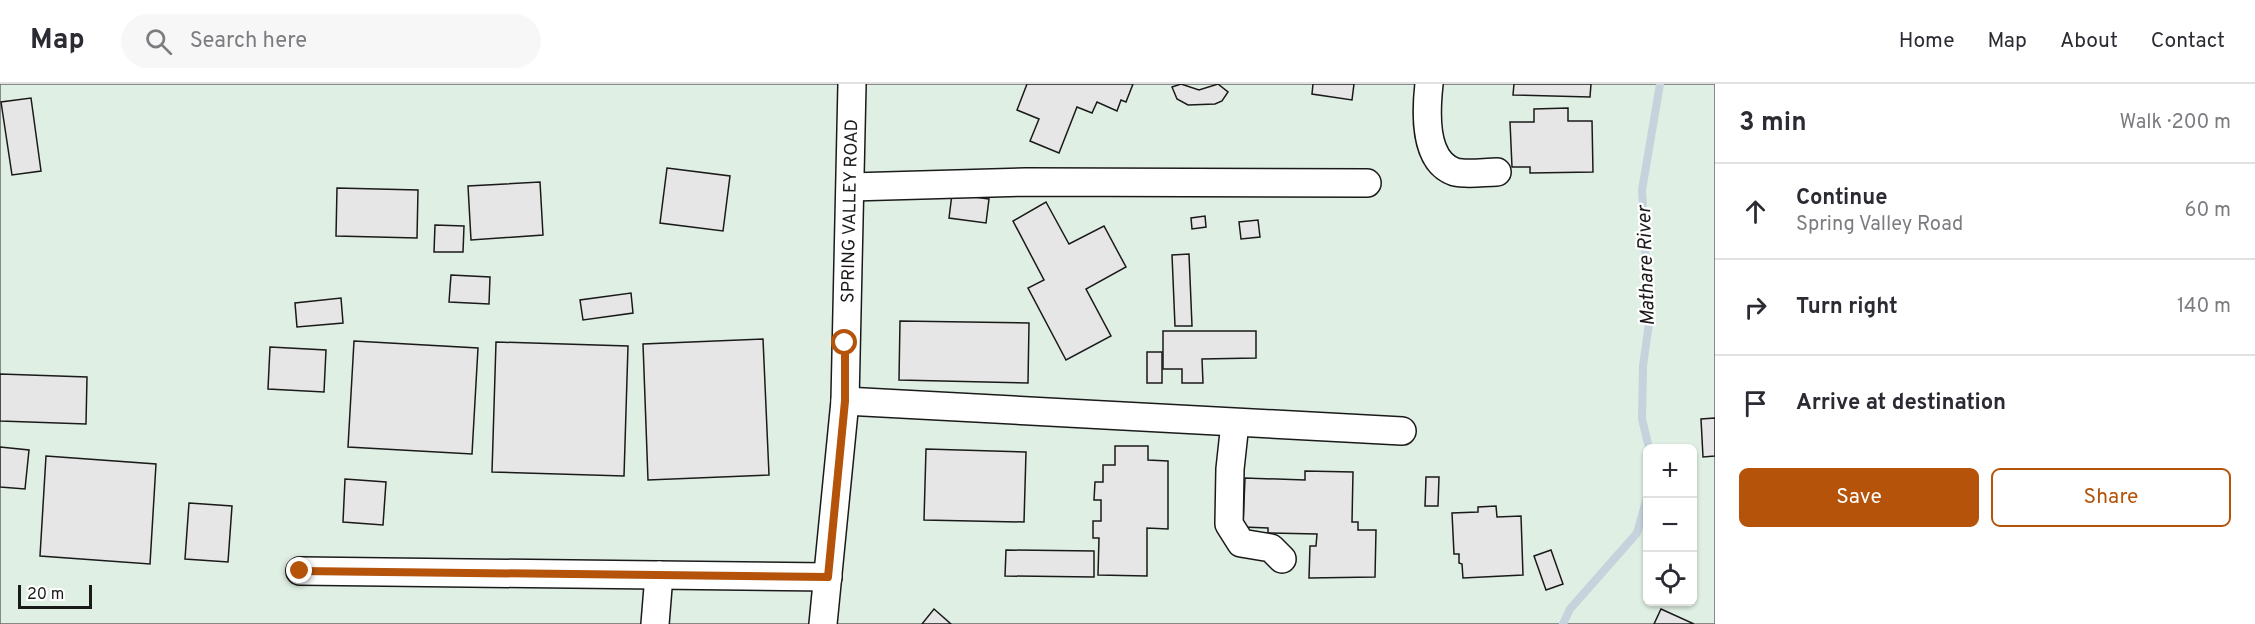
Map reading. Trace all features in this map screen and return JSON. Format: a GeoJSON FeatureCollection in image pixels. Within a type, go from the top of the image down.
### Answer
{"type":"FeatureCollection","features":[{"type":"Feature","properties":{"kind":"street","name":"SPRING VALLEY ROAD"},"geometry":{"type":"LineString","coordinates":[[823,624],[845,401],[852,84]]}},
{"type":"Feature","properties":{"kind":"street"},"geometry":{"type":"LineString","coordinates":[[1429,84],[1428,135],[1441,163],[1456,172],[1497,172]]}},
{"type":"Feature","properties":{"kind":"street"},"geometry":{"type":"LineString","coordinates":[[851,187],[1026,182],[1367,183]]}},
{"type":"Feature","properties":{"kind":"street"},"geometry":{"type":"LineString","coordinates":[[845,401],[1402,431]]}},
{"type":"Feature","properties":{"kind":"street"},"geometry":{"type":"LineString","coordinates":[[1235,423],[1230,469],[1229,524],[1241,543],[1270,548],[1282,560]]}},
{"type":"Feature","properties":{"kind":"street"},"geometry":{"type":"LineString","coordinates":[[300,571],[828,577]]}},
{"type":"Feature","properties":{"kind":"street"},"geometry":{"type":"LineString","coordinates":[[655,624],[659,575]]}},
{"type":"Feature","properties":{"kind":"green space"},"geometry":{"type":"Polygon","coordinates":[[[0,84],[1715,84],[1715,624],[0,624],[0,84]]]}},
{"type":"Feature","properties":{"kind":"building"},"geometry":{"type":"Polygon","coordinates":[[[1027,84],[1133,84],[1126,102],[1121,100],[1117,111],[1097,102],[1092,113],[1077,107],[1059,153],[1030,141],[1039,119],[1017,110],[1027,84]]]}},
{"type":"Feature","properties":{"kind":"building"},"geometry":{"type":"Polygon","coordinates":[[[1181,84],[1199,90],[1218,84],[1228,92],[1222,101],[1215,104],[1188,105],[1177,99],[1172,87],[1181,84]]]}},
{"type":"Feature","properties":{"kind":"building"},"geometry":{"type":"Polygon","coordinates":[[[1313,84],[1354,84],[1352,100],[1312,94],[1313,84]]]}},
{"type":"Feature","properties":{"kind":"building"},"geometry":{"type":"Polygon","coordinates":[[[1514,84],[1591,84],[1590,97],[1513,95],[1514,84]]]}},
{"type":"Feature","properties":{"kind":"building"},"geometry":{"type":"Polygon","coordinates":[[[31,98],[41,171],[12,175],[1,102],[31,98]]]}},
{"type":"Feature","properties":{"kind":"building"},"geometry":{"type":"Polygon","coordinates":[[[1568,108],[1568,121],[1592,121],[1593,172],[1530,173],[1530,167],[1512,167],[1510,122],[1534,122],[1534,109],[1568,108]]]}},
{"type":"Feature","properties":{"kind":"building"},"geometry":{"type":"Polygon","coordinates":[[[667,168],[730,176],[723,231],[660,223],[667,168]]]}},
{"type":"Feature","properties":{"kind":"building"},"geometry":{"type":"Polygon","coordinates":[[[540,182],[543,235],[471,240],[468,186],[540,182]]]}},
{"type":"Feature","properties":{"kind":"building"},"geometry":{"type":"Polygon","coordinates":[[[337,188],[418,190],[417,238],[336,236],[337,188]]]}},
{"type":"Feature","properties":{"kind":"building"},"geometry":{"type":"Polygon","coordinates":[[[952,194],[989,199],[986,223],[949,218],[952,194]]]}},
{"type":"Feature","properties":{"kind":"building"},"geometry":{"type":"Polygon","coordinates":[[[1046,202],[1069,244],[1104,226],[1126,267],[1086,289],[1111,336],[1066,360],[1028,288],[1044,280],[1013,221],[1046,202]]]}},
{"type":"Feature","properties":{"kind":"building"},"geometry":{"type":"Polygon","coordinates":[[[1205,216],[1206,227],[1192,229],[1191,218],[1205,216]]]}},
{"type":"Feature","properties":{"kind":"building"},"geometry":{"type":"Polygon","coordinates":[[[1258,220],[1260,237],[1241,239],[1239,222],[1258,220]]]}},
{"type":"Feature","properties":{"kind":"building"},"geometry":{"type":"Polygon","coordinates":[[[435,225],[464,226],[463,252],[434,252],[435,225]]]}},
{"type":"Feature","properties":{"kind":"building"},"geometry":{"type":"Polygon","coordinates":[[[1189,254],[1192,326],[1175,326],[1172,255],[1189,254]]]}},
{"type":"Feature","properties":{"kind":"building"},"geometry":{"type":"Polygon","coordinates":[[[451,275],[490,277],[489,304],[449,302],[451,275]]]}},
{"type":"Feature","properties":{"kind":"building"},"geometry":{"type":"Polygon","coordinates":[[[631,293],[633,313],[583,320],[580,300],[631,293]]]}},
{"type":"Feature","properties":{"kind":"building"},"geometry":{"type":"Polygon","coordinates":[[[341,298],[343,323],[297,327],[295,303],[341,298]]]}},
{"type":"Feature","properties":{"kind":"building"},"geometry":{"type":"Polygon","coordinates":[[[900,321],[1029,323],[1028,383],[899,380],[900,321]]]}},
{"type":"Feature","properties":{"kind":"building"},"geometry":{"type":"Polygon","coordinates":[[[1163,331],[1256,331],[1256,358],[1202,359],[1203,383],[1182,383],[1182,369],[1163,369],[1163,331]]]}},
{"type":"Feature","properties":{"kind":"building"},"geometry":{"type":"Polygon","coordinates":[[[763,339],[769,475],[648,480],[643,344],[763,339]]]}},
{"type":"Feature","properties":{"kind":"building"},"geometry":{"type":"Polygon","coordinates":[[[354,341],[478,348],[472,454],[348,447],[354,341]]]}},
{"type":"Feature","properties":{"kind":"building"},"geometry":{"type":"Polygon","coordinates":[[[496,342],[628,346],[624,476],[492,472],[496,342]]]}},
{"type":"Feature","properties":{"kind":"building"},"geometry":{"type":"Polygon","coordinates":[[[270,347],[326,350],[324,392],[268,389],[270,347]]]}},
{"type":"Feature","properties":{"kind":"building"},"geometry":{"type":"Polygon","coordinates":[[[1147,352],[1162,352],[1162,383],[1147,383],[1147,352]]]}},
{"type":"Feature","properties":{"kind":"building"},"geometry":{"type":"Polygon","coordinates":[[[0,374],[87,377],[86,424],[0,421],[0,374]]]}},
{"type":"Feature","properties":{"kind":"building"},"geometry":{"type":"Polygon","coordinates":[[[1715,418],[1715,456],[1703,457],[1701,419],[1715,418]]]}},
{"type":"Feature","properties":{"kind":"building"},"geometry":{"type":"Polygon","coordinates":[[[1115,446],[1148,446],[1148,460],[1168,461],[1168,529],[1147,528],[1147,576],[1098,575],[1099,538],[1093,538],[1093,521],[1101,521],[1101,500],[1094,500],[1095,482],[1103,482],[1103,465],[1115,465],[1115,446]]]}},
{"type":"Feature","properties":{"kind":"building"},"geometry":{"type":"Polygon","coordinates":[[[0,447],[29,450],[25,489],[0,487],[0,447]]]}},
{"type":"Feature","properties":{"kind":"building"},"geometry":{"type":"Polygon","coordinates":[[[926,449],[1026,452],[1024,522],[924,520],[926,449]]]}},
{"type":"Feature","properties":{"kind":"building"},"geometry":{"type":"Polygon","coordinates":[[[46,456],[156,464],[150,564],[40,556],[46,456]]]}},
{"type":"Feature","properties":{"kind":"building"},"geometry":{"type":"Polygon","coordinates":[[[1305,471],[1353,472],[1352,522],[1358,522],[1358,530],[1376,530],[1375,577],[1309,578],[1310,546],[1316,546],[1317,534],[1268,533],[1268,528],[1243,527],[1245,478],[1305,480],[1305,471]]]}},
{"type":"Feature","properties":{"kind":"building"},"geometry":{"type":"Polygon","coordinates":[[[1426,477],[1439,477],[1438,506],[1425,506],[1426,477]]]}},
{"type":"Feature","properties":{"kind":"building"},"geometry":{"type":"Polygon","coordinates":[[[345,479],[386,482],[383,525],[343,522],[345,479]]]}},
{"type":"Feature","properties":{"kind":"building"},"geometry":{"type":"Polygon","coordinates":[[[189,503],[232,506],[228,562],[185,559],[189,503]]]}},
{"type":"Feature","properties":{"kind":"building"},"geometry":{"type":"Polygon","coordinates":[[[1496,506],[1497,517],[1521,516],[1523,575],[1463,578],[1459,554],[1454,554],[1452,513],[1478,512],[1478,507],[1496,506]]]}},
{"type":"Feature","properties":{"kind":"building"},"geometry":{"type":"Polygon","coordinates":[[[1006,550],[1094,551],[1094,577],[1005,576],[1006,550]]]}},
{"type":"Feature","properties":{"kind":"building"},"geometry":{"type":"Polygon","coordinates":[[[1551,550],[1563,584],[1546,590],[1534,556],[1551,550]]]}},
{"type":"Feature","properties":{"kind":"building"},"geometry":{"type":"Polygon","coordinates":[[[934,609],[951,624],[922,624],[934,609]]]}},
{"type":"Feature","properties":{"kind":"building"},"geometry":{"type":"Polygon","coordinates":[[[1661,609],[1694,624],[1654,624],[1661,609]]]}},
{"type":"Feature","properties":{"kind":"waterway","name":"Mathare River"},"geometry":{"type":"LineString","coordinates":[[1648,444],[1642,419],[1643,366],[1649,323],[1642,190],[1660,84]]}},
{"type":"Feature","properties":{"kind":"waterway","name":"Mathare River"},"geometry":{"type":"LineString","coordinates":[[1563,624],[1570,609],[1637,533],[1647,498]]}},
{"type":"Feature","properties":{"kind":"route"},"geometry":{"type":"LineString","coordinates":[[300,571],[828,577],[845,401],[845,343]]}}]}
